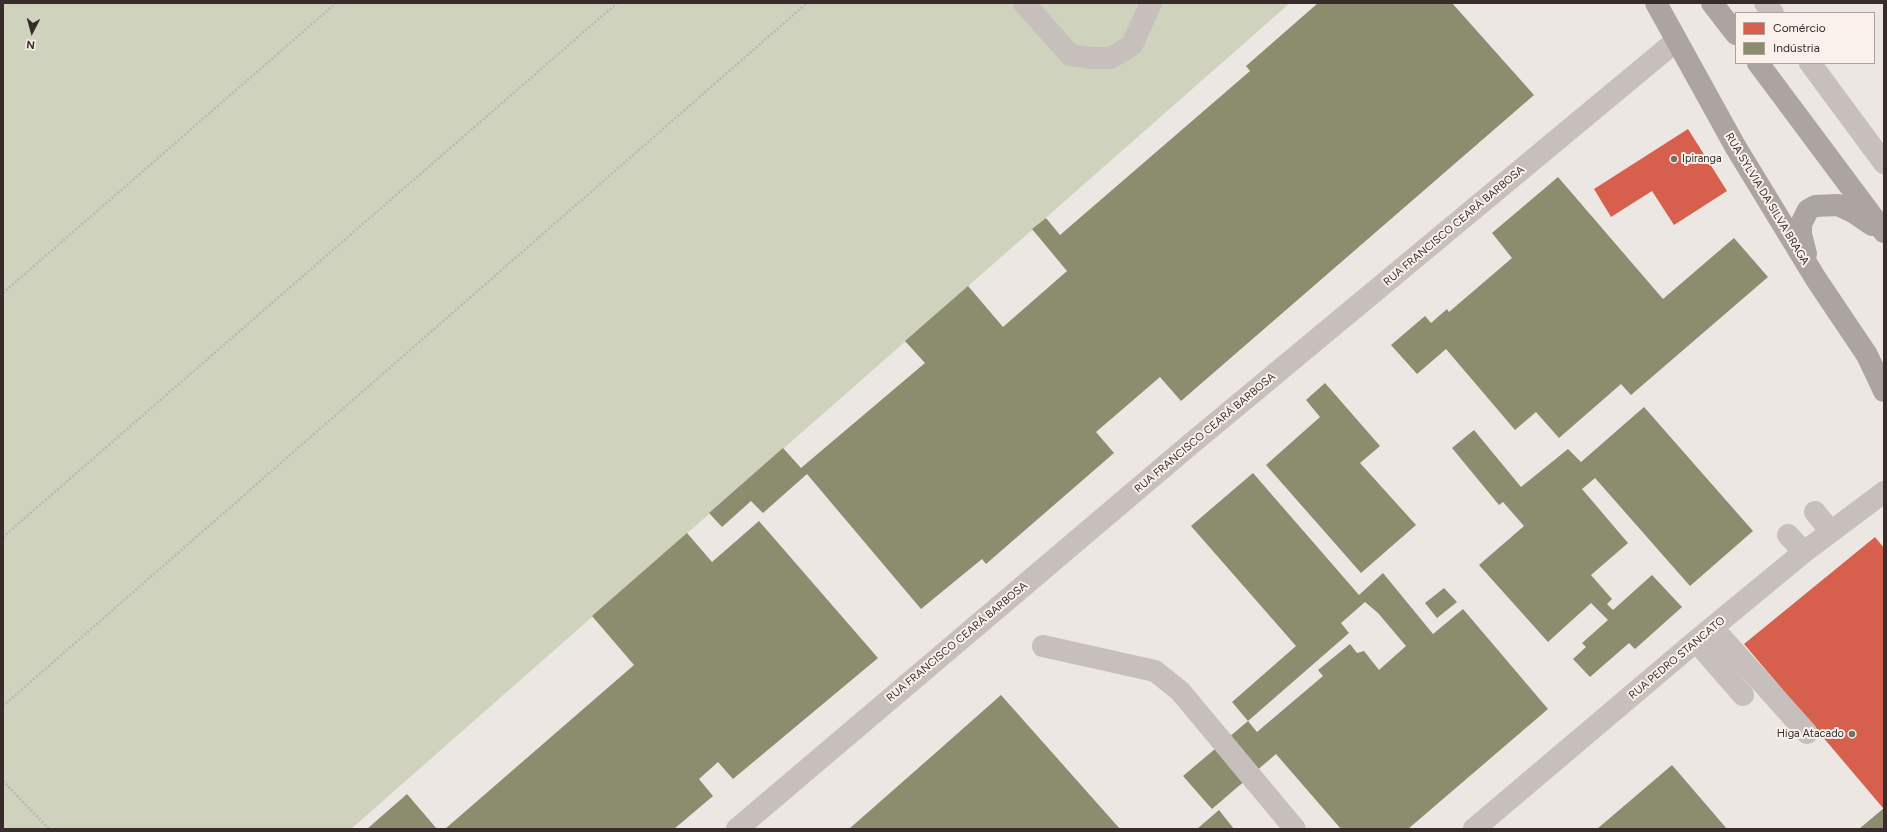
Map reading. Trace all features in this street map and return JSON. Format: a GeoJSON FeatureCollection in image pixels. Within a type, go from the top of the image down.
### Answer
{"type":"FeatureCollection","features":[{"type":"Feature","properties":{"kind":"main road","name":"RUA SYLVIA DA SILVA BRAGA"},"geometry":{"type":"LineString","coordinates":[[1656,3],[1735,146],[1816,279],[1867,355],[1884,391]]}},
{"type":"Feature","properties":{"kind":"main road"},"geometry":{"type":"LineString","coordinates":[[1712,3],[1735,33]]}},
{"type":"Feature","properties":{"kind":"main road"},"geometry":{"type":"LineString","coordinates":[[1759,64],[1884,233]]}},
{"type":"Feature","properties":{"kind":"main road"},"geometry":{"type":"LineString","coordinates":[[1816,279],[1804,250],[1801,234],[1803,217],[1811,208],[1825,204],[1838,205],[1853,212],[1884,233]]}},
{"type":"Feature","properties":{"kind":"main road"},"geometry":{"type":"LineString","coordinates":[[1867,355],[1884,372]]}},
{"type":"Feature","properties":{"kind":"street"},"geometry":{"type":"LineString","coordinates":[[1024,3],[1070,55],[1092,58],[1111,58],[1132,45],[1151,3]]}},
{"type":"Feature","properties":{"kind":"street"},"geometry":{"type":"LineString","coordinates":[[1765,3],[1772,12]]}},
{"type":"Feature","properties":{"kind":"street","name":"RUA FRANCISCO CEARÁ BARBOSA"},"geometry":{"type":"LineString","coordinates":[[737,829],[1180,453],[1676,41]]}},
{"type":"Feature","properties":{"kind":"street"},"geometry":{"type":"LineString","coordinates":[[1811,64],[1884,163]]}},
{"type":"Feature","properties":{"kind":"street","name":"RUA PEDRO STANCATO"},"geometry":{"type":"LineString","coordinates":[[1474,829],[1696,641],[1714,628],[1804,552],[1884,492]]}},
{"type":"Feature","properties":{"kind":"street"},"geometry":{"type":"LineString","coordinates":[[1816,512],[1831,532]]}},
{"type":"Feature","properties":{"kind":"street"},"geometry":{"type":"LineString","coordinates":[[1788,534],[1804,552]]}},
{"type":"Feature","properties":{"kind":"street"},"geometry":{"type":"LineString","coordinates":[[1714,628],[1807,733]]}},
{"type":"Feature","properties":{"kind":"street"},"geometry":{"type":"LineString","coordinates":[[1696,641],[1743,695]]}},
{"type":"Feature","properties":{"kind":"street"},"geometry":{"type":"LineString","coordinates":[[1043,646],[1155,671],[1180,691],[1295,829]]}},
{"type":"Feature","properties":{"kind":"path"},"geometry":{"type":"LineString","coordinates":[[3,293],[336,3]]}},
{"type":"Feature","properties":{"kind":"path"},"geometry":{"type":"LineString","coordinates":[[3,537],[617,3]]}},
{"type":"Feature","properties":{"kind":"path"},"geometry":{"type":"LineString","coordinates":[[3,706],[807,3]]}},
{"type":"Feature","properties":{"kind":"path"},"geometry":{"type":"LineString","coordinates":[[3,781],[49,829]]}},
{"type":"Feature","properties":{"kind":"green space"},"geometry":{"type":"Polygon","coordinates":[[[3,3],[1290,3],[351,829],[3,829],[3,3]]]}},
{"type":"Feature","properties":{"kind":"building: Comércio","name":"Ipiranga"},"geometry":{"type":"Polygon","coordinates":[[[1688,129],[1727,191],[1674,225],[1652,191],[1611,217],[1594,189],[1688,129]]]}},
{"type":"Feature","properties":{"kind":"building: Comércio","name":"Higa Atacado"},"geometry":{"type":"Polygon","coordinates":[[[1875,537],[1884,548],[1883,808],[1744,644],[1875,537]]]}},
{"type":"Feature","properties":{"kind":"building: Indústria"},"geometry":{"type":"Polygon","coordinates":[[[1318,3],[1452,3],[1534,95],[1181,401],[1160,377],[1096,432],[1114,453],[986,564],[982,559],[921,609],[807,474],[763,513],[751,501],[722,527],[709,513],[783,448],[801,468],[925,363],[905,341],[968,286],[1003,327],[1067,271],[1032,229],[1046,218],[1060,235],[1250,71],[1246,66],[1318,3]]]}},
{"type":"Feature","properties":{"kind":"building: Indústria"},"geometry":{"type":"Polygon","coordinates":[[[1558,177],[1663,299],[1734,238],[1768,277],[1631,395],[1621,384],[1559,438],[1536,412],[1515,430],[1446,349],[1417,374],[1391,345],[1425,316],[1431,323],[1447,309],[1449,312],[1512,258],[1492,233],[1558,177]]]}},
{"type":"Feature","properties":{"kind":"building: Indústria"},"geometry":{"type":"Polygon","coordinates":[[[1325,383],[1380,446],[1360,463],[1416,525],[1361,573],[1266,465],[1320,417],[1306,400],[1325,383]]]}},
{"type":"Feature","properties":{"kind":"building: Indústria"},"geometry":{"type":"Polygon","coordinates":[[[1644,407],[1753,531],[1690,586],[1595,478],[1582,489],[1628,543],[1591,575],[1612,599],[1607,604],[1613,610],[1652,575],[1682,607],[1635,649],[1629,643],[1590,677],[1573,659],[1586,647],[1582,643],[1608,620],[1591,603],[1548,642],[1479,565],[1524,526],[1503,502],[1499,505],[1452,448],[1474,430],[1521,487],[1568,449],[1581,462],[1644,407]]]}},
{"type":"Feature","properties":{"kind":"building: Indústria"},"geometry":{"type":"Polygon","coordinates":[[[1253,473],[1359,595],[1383,573],[1433,634],[1463,609],[1548,709],[1408,829],[1341,829],[1276,754],[1212,809],[1183,776],[1248,721],[1232,702],[1296,646],[1191,526],[1253,473]],[[1365,602],[1341,623],[1349,633],[1248,721],[1257,732],[1323,676],[1318,670],[1350,644],[1357,653],[1364,651],[1379,670],[1406,646],[1378,613],[1365,602]]]}},
{"type":"Feature","properties":{"kind":"building: Indústria"},"geometry":{"type":"Polygon","coordinates":[[[759,521],[878,658],[733,779],[718,762],[699,779],[713,796],[674,829],[445,829],[634,665],[592,616],[687,533],[712,562],[759,521]]]}},
{"type":"Feature","properties":{"kind":"building: Indústria"},"geometry":{"type":"Polygon","coordinates":[[[1444,588],[1457,602],[1437,618],[1425,603],[1444,588]]]}},
{"type":"Feature","properties":{"kind":"building: Indústria"},"geometry":{"type":"Polygon","coordinates":[[[1001,695],[1120,829],[849,829],[932,756],[1001,695]]]}},
{"type":"Feature","properties":{"kind":"building: Indústria"},"geometry":{"type":"Polygon","coordinates":[[[1672,765],[1727,829],[1597,829],[1672,765]]]}},
{"type":"Feature","properties":{"kind":"building: Indústria"},"geometry":{"type":"Polygon","coordinates":[[[407,794],[437,829],[367,829],[407,794]]]}},
{"type":"Feature","properties":{"kind":"building: Indústria"},"geometry":{"type":"Polygon","coordinates":[[[1884,808],[1884,829],[1859,829],[1884,808]]]}},
{"type":"Feature","properties":{"kind":"building: Indústria"},"geometry":{"type":"Polygon","coordinates":[[[1219,810],[1234,829],[1197,829],[1219,810]]]}},
{"type":"Feature","properties":{"kind":"place","name":"Ipiranga"},"geometry":{"type":"Point","coordinates":[1674,159]}},
{"type":"Feature","properties":{"kind":"place","name":"Higa Atacado"},"geometry":{"type":"Point","coordinates":[1852,734]}}]}
